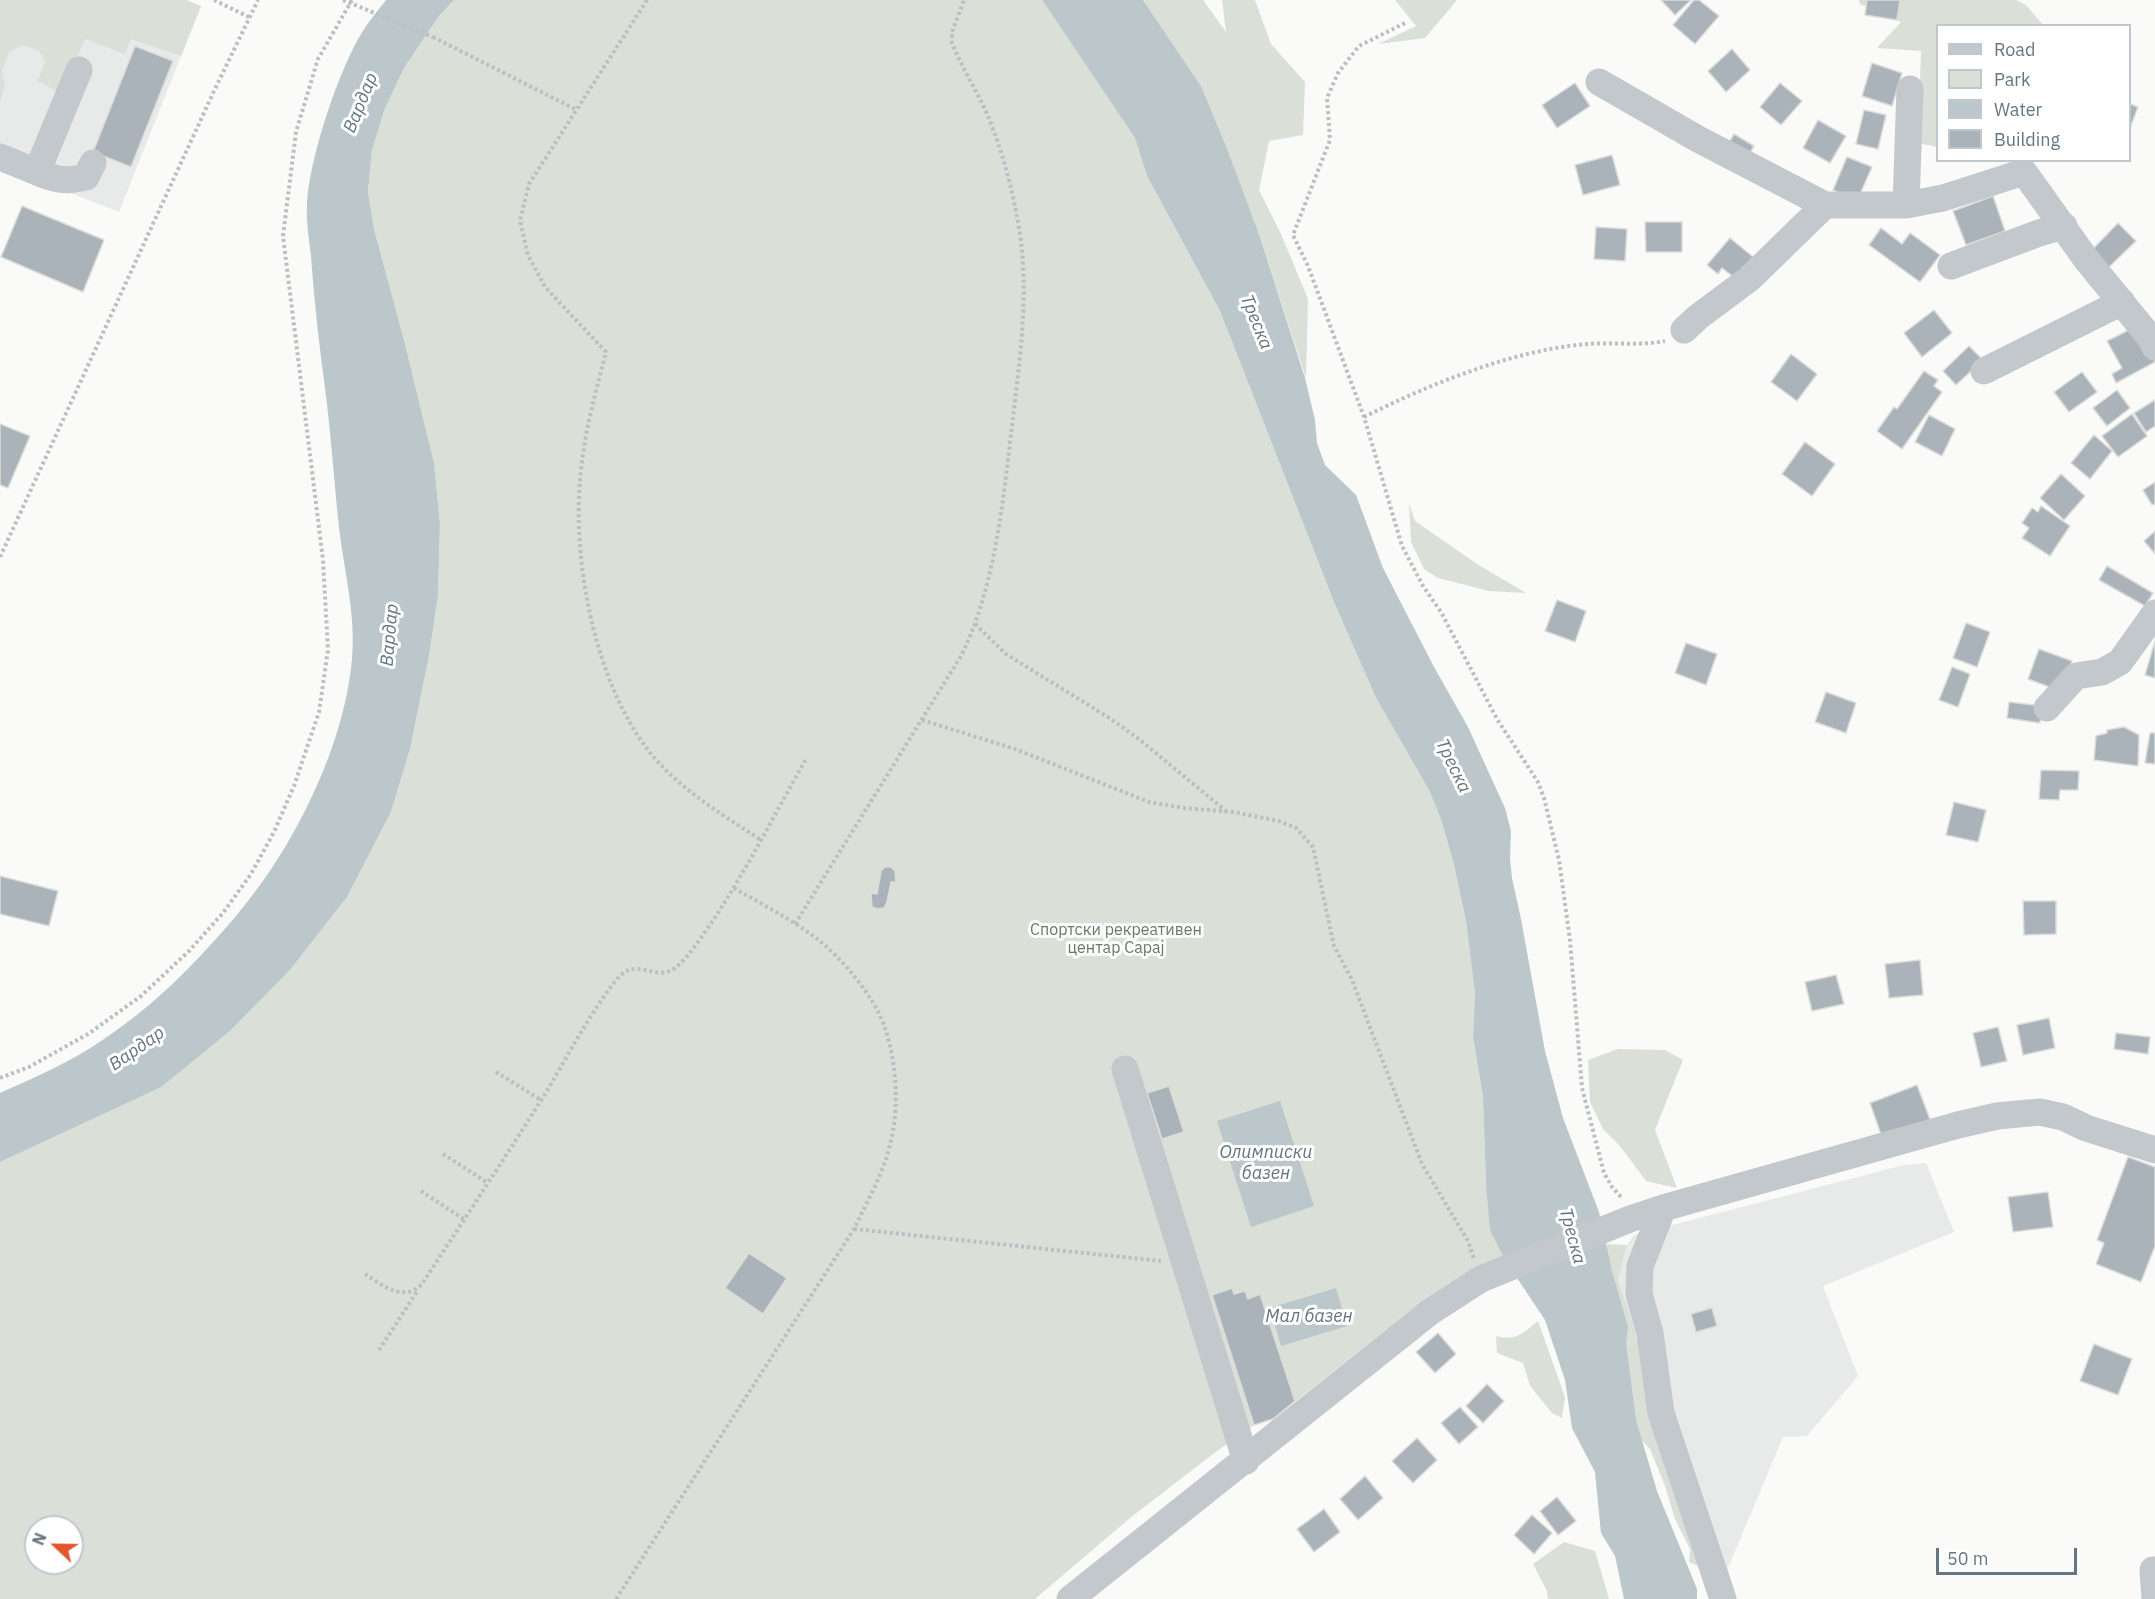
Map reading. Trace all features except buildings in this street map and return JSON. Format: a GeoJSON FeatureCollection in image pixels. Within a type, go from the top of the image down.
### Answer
{"type":"FeatureCollection","features":[{"type":"Feature","properties":{"kind":"street"},"geometry":{"type":"LineString","coordinates":[[37,172],[79,70]]}},
{"type":"Feature","properties":{"kind":"street"},"geometry":{"type":"LineString","coordinates":[[1599,82],[1698,139],[1825,205],[1906,205],[1943,198],[2030,166],[2064,226],[2086,259],[2152,340],[2155,347]]}},
{"type":"Feature","properties":{"kind":"street"},"geometry":{"type":"LineString","coordinates":[[1906,205],[1910,88]]}},
{"type":"Feature","properties":{"kind":"street"},"geometry":{"type":"LineString","coordinates":[[0,157],[53,178],[71,181],[86,177],[93,163]]}},
{"type":"Feature","properties":{"kind":"street"},"geometry":{"type":"LineString","coordinates":[[1684,330],[1749,279],[1825,205]]}},
{"type":"Feature","properties":{"kind":"street"},"geometry":{"type":"LineString","coordinates":[[1951,266],[2064,226]]}},
{"type":"Feature","properties":{"kind":"street"},"geometry":{"type":"LineString","coordinates":[[1984,370],[2122,302]]}},
{"type":"Feature","properties":{"kind":"street"},"geometry":{"type":"LineString","coordinates":[[2048,708],[2076,676],[2102,672],[2120,662],[2155,613]]}},
{"type":"Feature","properties":{"kind":"street"},"geometry":{"type":"LineString","coordinates":[[1125,1069],[1246,1461]]}},
{"type":"Feature","properties":{"kind":"street"},"geometry":{"type":"LineString","coordinates":[[1070,1599],[1246,1461],[1430,1312],[1481,1279],[1647,1213],[1958,1125],[2020,1113],[2040,1112],[2063,1117],[2086,1128],[2155,1150]]}},
{"type":"Feature","properties":{"kind":"street"},"geometry":{"type":"LineString","coordinates":[[1647,1213],[1639,1294],[1650,1333],[1661,1413],[1723,1599]]}},
{"type":"Feature","properties":{"kind":"street"},"geometry":{"type":"LineString","coordinates":[[2153,1570],[2155,1599]]}},
{"type":"Feature","properties":{"kind":"path"},"geometry":{"type":"LineString","coordinates":[[214,0],[249,17]]}},
{"type":"Feature","properties":{"kind":"path"},"geometry":{"type":"LineString","coordinates":[[0,557],[258,0]]}},
{"type":"Feature","properties":{"kind":"path"},"geometry":{"type":"LineString","coordinates":[[343,0],[351,1],[434,37],[577,110]]}},
{"type":"Feature","properties":{"kind":"path"},"geometry":{"type":"LineString","coordinates":[[647,0],[529,184],[520,221],[528,255],[545,286],[606,352],[586,433],[580,482],[579,530],[597,643],[613,687],[645,746],[665,769],[692,792],[761,840]]}},
{"type":"Feature","properties":{"kind":"path"},"geometry":{"type":"LineString","coordinates":[[795,924],[961,656],[975,624],[1000,517],[1023,328],[1023,278],[1018,219],[1008,175],[988,117],[952,43],[952,33],[964,0]]}},
{"type":"Feature","properties":{"kind":"path"},"geometry":{"type":"LineString","coordinates":[[0,1078],[29,1067],[88,1034],[141,996],[189,951],[223,913],[251,874],[274,832],[294,786],[320,712],[328,650],[323,560],[283,236],[296,132],[318,59],[351,1]]}},
{"type":"Feature","properties":{"kind":"path"},"geometry":{"type":"LineString","coordinates":[[1405,23],[1359,46],[1338,73],[1328,98],[1330,140],[1293,235],[1308,267],[1364,417],[1402,546],[1423,586],[1441,612],[1497,719],[1538,782],[1544,798],[1559,860],[1570,940],[1582,1088],[1604,1173],[1612,1187],[1623,1199],[1647,1213]]}},
{"type":"Feature","properties":{"kind":"path"},"geometry":{"type":"LineString","coordinates":[[1364,417],[1412,393],[1487,365],[1537,352],[1586,344],[1653,343],[1674,339],[1684,330]]}},
{"type":"Feature","properties":{"kind":"path"},"geometry":{"type":"LineString","coordinates":[[975,624],[1006,654],[1111,719],[1140,740],[1226,812]]}},
{"type":"Feature","properties":{"kind":"path"},"geometry":{"type":"LineString","coordinates":[[922,720],[1015,749],[1149,802],[1279,820],[1296,828],[1313,847],[1334,946],[1352,980],[1422,1164],[1468,1241],[1481,1279]]}},
{"type":"Feature","properties":{"kind":"path"},"geometry":{"type":"LineString","coordinates":[[379,1350],[465,1220],[607,993],[625,971],[634,968],[667,972],[675,968],[694,947],[734,888],[807,757]]}},
{"type":"Feature","properties":{"kind":"path"},"geometry":{"type":"LineString","coordinates":[[616,1599],[854,1229],[876,1184],[892,1138],[896,1094],[890,1048],[885,1027],[865,992],[816,938],[734,888]]}},
{"type":"Feature","properties":{"kind":"path"},"geometry":{"type":"LineString","coordinates":[[496,1072],[541,1100]]}},
{"type":"Feature","properties":{"kind":"path"},"geometry":{"type":"LineString","coordinates":[[443,1154],[488,1183]]}},
{"type":"Feature","properties":{"kind":"path"},"geometry":{"type":"LineString","coordinates":[[421,1191],[465,1220]]}},
{"type":"Feature","properties":{"kind":"path"},"geometry":{"type":"LineString","coordinates":[[854,1229],[1185,1263]]}},
{"type":"Feature","properties":{"kind":"path"},"geometry":{"type":"LineString","coordinates":[[365,1274],[400,1293],[412,1291],[422,1284]]}},
{"type":"Feature","properties":{"kind":"shaded area"},"geometry":{"type":"Polygon","coordinates":[[[0,0],[186,0],[201,6],[119,212],[0,165],[0,0]]]}},
{"type":"Feature","properties":{"kind":"shaded area"},"geometry":{"type":"Polygon","coordinates":[[[1926,1163],[1954,1232],[1823,1286],[1858,1376],[1807,1436],[1783,1437],[1725,1575],[1639,1348],[1618,1281],[1627,1245],[1634,1235],[1904,1165],[1926,1163]]]}},
{"type":"Feature","properties":{"kind":"green space"},"geometry":{"type":"Polygon","coordinates":[[[0,0],[186,0],[201,6],[181,56],[131,39],[125,54],[85,39],[62,94],[38,81],[45,61],[39,51],[23,45],[9,52],[2,70],[5,85],[0,102],[0,0]]]}},
{"type":"Feature","properties":{"kind":"green space","name":"Спортски рекреативен центар Сарај"},"geometry":{"type":"Polygon","coordinates":[[[454,0],[1042,0],[1135,138],[1147,176],[1220,311],[1334,602],[1376,698],[1429,790],[1441,819],[1466,921],[1475,994],[1473,1037],[1483,1097],[1486,1184],[1505,1260],[1411,1310],[1273,1419],[1254,1425],[1213,1454],[1130,1518],[1035,1599],[0,1599],[0,1162],[37,1144],[231,1030],[290,970],[347,897],[391,812],[410,749],[429,656],[438,596],[440,524],[434,463],[374,229],[368,192],[372,150],[384,111],[404,68],[439,16],[454,0]]]}},
{"type":"Feature","properties":{"kind":"green space"},"geometry":{"type":"Polygon","coordinates":[[[1143,0],[1203,0],[1226,32],[1222,0],[1255,0],[1271,44],[1305,82],[1303,135],[1269,141],[1259,190],[1281,234],[1308,299],[1306,378],[1260,237],[1201,86],[1143,0]]]}},
{"type":"Feature","properties":{"kind":"green space"},"geometry":{"type":"Polygon","coordinates":[[[1395,0],[1457,0],[1425,38],[1378,44],[1416,26],[1395,0]]]}},
{"type":"Feature","properties":{"kind":"green space"},"geometry":{"type":"Polygon","coordinates":[[[1859,0],[2016,0],[2026,5],[2042,24],[1936,24],[1936,147],[1918,143],[1921,51],[1877,48],[1901,22],[1860,4],[1859,0]]]}},
{"type":"Feature","properties":{"kind":"green space"},"geometry":{"type":"Polygon","coordinates":[[[1409,503],[1415,521],[1477,564],[1526,593],[1489,591],[1438,578],[1424,569],[1411,542],[1409,503]]]}},
{"type":"Feature","properties":{"kind":"green space"},"geometry":{"type":"Polygon","coordinates":[[[1618,1049],[1665,1050],[1683,1060],[1655,1130],[1677,1188],[1646,1181],[1620,1146],[1603,1129],[1590,1102],[1588,1060],[1618,1049]]]}},
{"type":"Feature","properties":{"kind":"green space"},"geometry":{"type":"Polygon","coordinates":[[[1606,1244],[1627,1245],[1618,1281],[1632,1321],[1700,1567],[1689,1562],[1690,1549],[1675,1519],[1650,1449],[1629,1427],[1606,1244]]]}},
{"type":"Feature","properties":{"kind":"green space"},"geometry":{"type":"Polygon","coordinates":[[[1538,1321],[1565,1397],[1562,1418],[1552,1413],[1530,1386],[1523,1363],[1497,1353],[1496,1336],[1514,1337],[1528,1330],[1538,1321]]]}},
{"type":"Feature","properties":{"kind":"green space"},"geometry":{"type":"Polygon","coordinates":[[[1564,1542],[1595,1551],[1609,1599],[1548,1599],[1547,1591],[1533,1564],[1564,1542]]]}},
{"type":"Feature","properties":{"kind":"water","name":"Вардар"},"geometry":{"type":"Polygon","coordinates":[[[386,0],[454,0],[439,16],[404,68],[384,111],[372,150],[368,192],[374,229],[434,463],[440,524],[438,596],[429,656],[410,749],[391,812],[347,897],[290,970],[231,1030],[161,1087],[0,1162],[0,1093],[64,1063],[120,1028],[156,999],[205,951],[257,889],[296,829],[327,762],[339,727],[347,693],[353,642],[317,322],[307,205],[319,142],[342,73],[360,36],[386,0]]]}},
{"type":"Feature","properties":{"kind":"water","name":"Треска"},"geometry":{"type":"Polygon","coordinates":[[[1042,0],[1143,0],[1201,86],[1260,237],[1305,378],[1315,420],[1317,443],[1325,465],[1356,495],[1383,568],[1468,727],[1505,808],[1511,831],[1512,878],[1545,1051],[1563,1118],[1599,1212],[1612,1271],[1628,1327],[1626,1344],[1636,1420],[1657,1491],[1697,1589],[1697,1599],[1624,1599],[1615,1556],[1601,1533],[1595,1472],[1572,1428],[1565,1380],[1545,1320],[1505,1260],[1490,1230],[1483,1097],[1473,1037],[1475,994],[1466,921],[1441,819],[1429,790],[1376,698],[1334,602],[1220,311],[1147,176],[1135,138],[1042,0]]]}},
{"type":"Feature","properties":{"kind":"water","name":"Олимписки базен"},"geometry":{"type":"Polygon","coordinates":[[[1280,1101],[1314,1206],[1251,1227],[1217,1121],[1280,1101]]]}},
{"type":"Feature","properties":{"kind":"water","name":"Мал базен"},"geometry":{"type":"Polygon","coordinates":[[[1336,1288],[1347,1326],[1281,1346],[1270,1308],[1336,1288]]]}}]}
